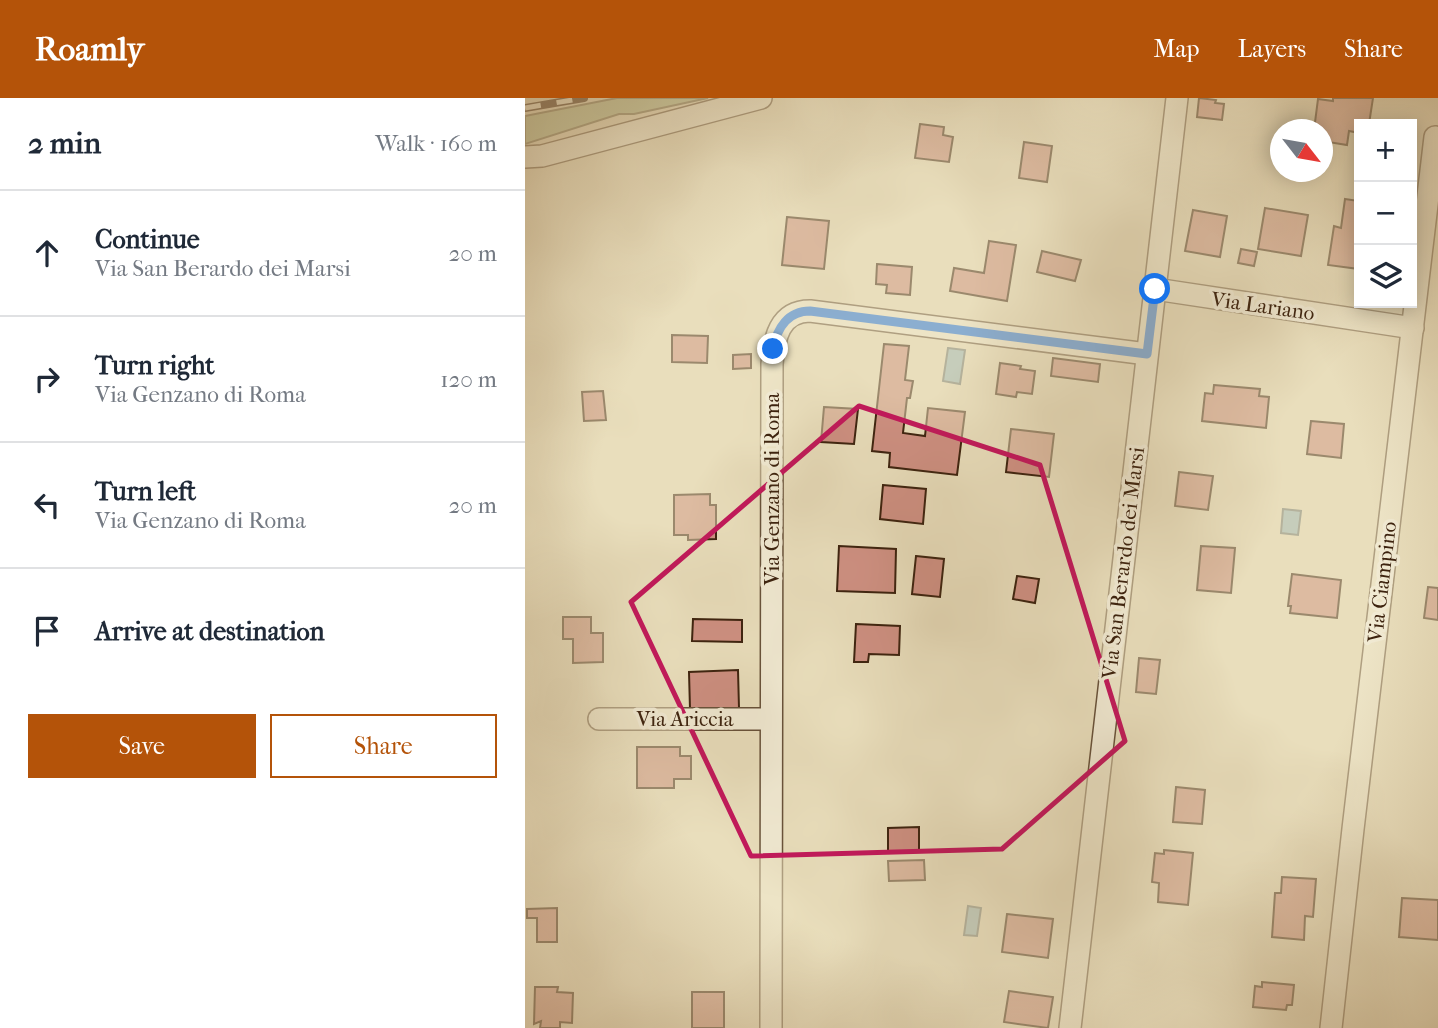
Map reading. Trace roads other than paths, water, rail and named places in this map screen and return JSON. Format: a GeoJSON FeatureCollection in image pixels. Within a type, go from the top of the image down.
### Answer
{"type":"FeatureCollection","features":[{"type":"Feature","properties":{"kind":"street"},"geometry":{"type":"LineString","coordinates":[[525,157],[542,156],[761,98]]}},
{"type":"Feature","properties":{"kind":"street","name":"Via San Berardo dei Marsi"},"geometry":{"type":"LineString","coordinates":[[1070,1028],[1177,98]]}},
{"type":"Feature","properties":{"kind":"street","name":"Via Ciampino"},"geometry":{"type":"LineString","coordinates":[[1331,1028],[1413,328],[1432,208],[1435,137]]}},
{"type":"Feature","properties":{"kind":"street","name":"Via Lariano"},"geometry":{"type":"LineString","coordinates":[[1155,289],[1413,328]]}},
{"type":"Feature","properties":{"kind":"street","name":"Via Genzano di Roma"},"geometry":{"type":"LineString","coordinates":[[771,1028],[772,364],[776,337],[781,326],[789,317],[802,311],[810,311],[1147,354]]}},
{"type":"Feature","properties":{"kind":"street","name":"Via Ariccia"},"geometry":{"type":"LineString","coordinates":[[599,719],[771,719]]}},
{"type":"Feature","properties":{"kind":"water"},"geometry":{"type":"Polygon","coordinates":[[[948,348],[965,350],[960,384],[943,381],[948,348]]]}},
{"type":"Feature","properties":{"kind":"water"},"geometry":{"type":"Polygon","coordinates":[[[1283,509],[1301,511],[1298,535],[1281,533],[1283,509]]]}},
{"type":"Feature","properties":{"kind":"water"},"geometry":{"type":"Polygon","coordinates":[[[968,906],[981,908],[977,936],[964,935],[968,906]]]}},
{"type":"Feature","properties":{"kind":"railway"},"geometry":{"type":"LineString","coordinates":[[525,108],[584,98]]}}]}
